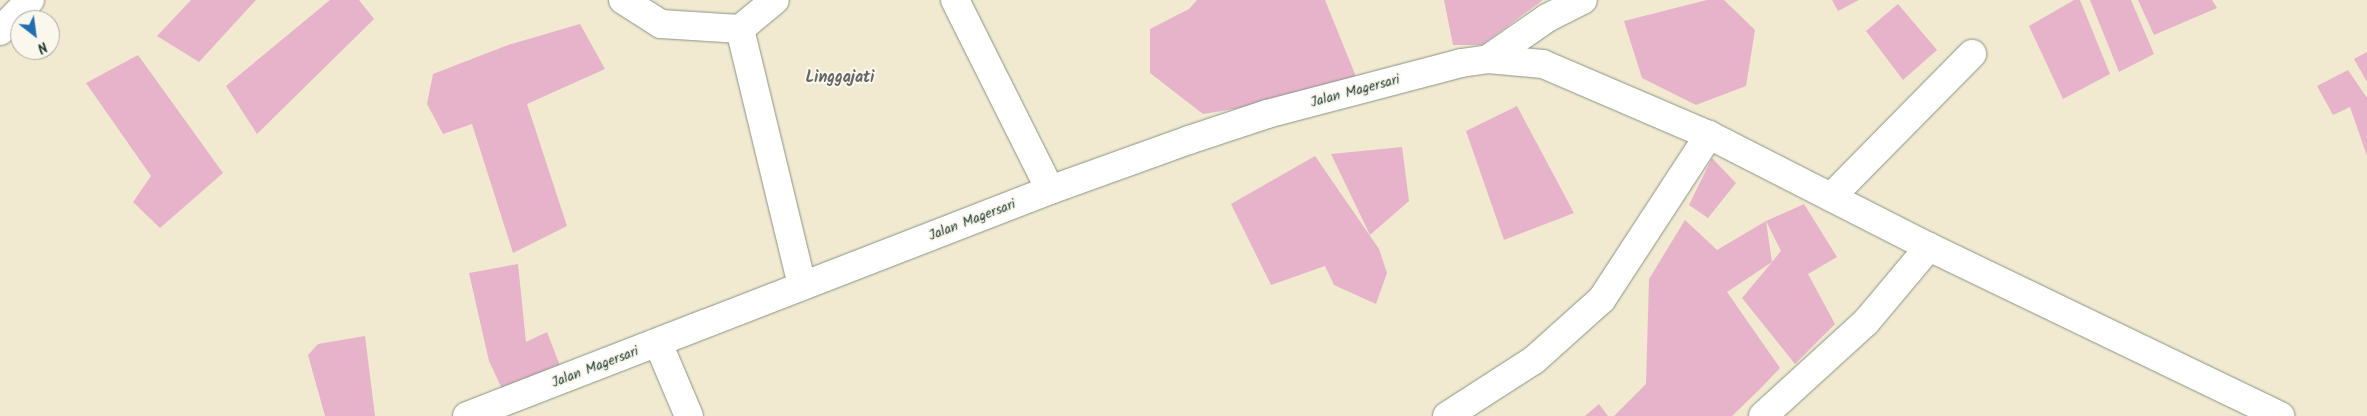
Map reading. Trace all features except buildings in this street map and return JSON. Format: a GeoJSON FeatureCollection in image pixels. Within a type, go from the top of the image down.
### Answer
{"type":"FeatureCollection","features":[{"type":"Feature","properties":{"kind":"street"},"geometry":{"type":"LineString","coordinates":[[0,31],[30,0]]}},
{"type":"Feature","properties":{"kind":"street"},"geometry":{"type":"LineString","coordinates":[[623,0],[661,24],[740,29],[775,0]]}},
{"type":"Feature","properties":{"kind":"street"},"geometry":{"type":"LineString","coordinates":[[955,0],[1050,190]]}},
{"type":"Feature","properties":{"kind":"street"},"geometry":{"type":"LineString","coordinates":[[1488,60],[1547,18],[1583,0]]}},
{"type":"Feature","properties":{"kind":"street"},"geometry":{"type":"LineString","coordinates":[[740,29],[802,286]]}},
{"type":"Feature","properties":{"kind":"street"},"geometry":{"type":"LineString","coordinates":[[1831,197],[1972,54]]}},
{"type":"Feature","properties":{"kind":"street","name":"Jalan Magersari"},"geometry":{"type":"LineString","coordinates":[[467,416],[1050,190],[1267,114],[1460,63],[1488,60],[1543,64],[1709,135],[1929,248],[2280,416]]}},
{"type":"Feature","properties":{"kind":"street"},"geometry":{"type":"LineString","coordinates":[[1447,416],[1534,360],[1602,299],[1709,135]]}},
{"type":"Feature","properties":{"kind":"street"},"geometry":{"type":"LineString","coordinates":[[1763,416],[1866,322],[1929,248]]}},
{"type":"Feature","properties":{"kind":"street"},"geometry":{"type":"LineString","coordinates":[[658,343],[689,416]]}},
{"type":"Feature","properties":{"kind":"district","name":"Linggajati"},"geometry":{"type":"Point","coordinates":[840,78]}}]}
